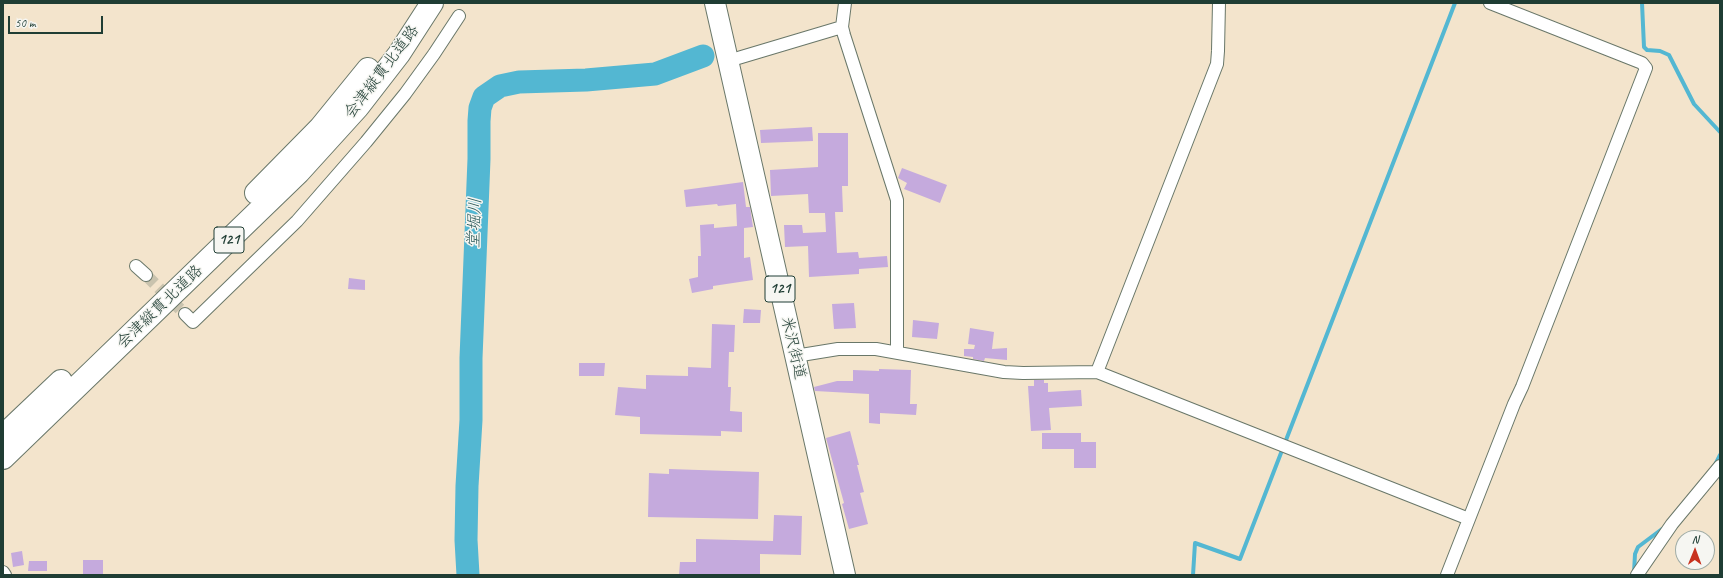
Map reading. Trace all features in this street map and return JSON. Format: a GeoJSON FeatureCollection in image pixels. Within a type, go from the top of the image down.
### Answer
{"type":"FeatureCollection","features":[{"type":"Feature","properties":{"kind":"highway","name":"会津縦貫北道路"},"geometry":{"type":"LineString","coordinates":[[3,436],[275,175],[320,128],[391,40],[415,3]]}},
{"type":"Feature","properties":{"kind":"highway","name":"会津縦貫北道路"},"geometry":{"type":"LineString","coordinates":[[3,458],[299,172],[358,107],[399,54],[432,3]]}},
{"type":"Feature","properties":{"kind":"highway","name":"米沢街道"},"geometry":{"type":"LineString","coordinates":[[716,3],[845,575]]}},
{"type":"Feature","properties":{"kind":"street"},"geometry":{"type":"LineString","coordinates":[[845,3],[842,27],[897,200],[897,349]]}},
{"type":"Feature","properties":{"kind":"street"},"geometry":{"type":"LineString","coordinates":[[1097,372],[1216,64],[1218,51],[1219,3]]}},
{"type":"Feature","properties":{"kind":"street"},"geometry":{"type":"LineString","coordinates":[[1447,575],[1646,68],[1642,63],[1490,3]]}},
{"type":"Feature","properties":{"kind":"street"},"geometry":{"type":"LineString","coordinates":[[185,314],[193,322],[297,221],[366,142],[405,94],[459,16]]}},
{"type":"Feature","properties":{"kind":"street"},"geometry":{"type":"LineString","coordinates":[[728,61],[842,27]]}},
{"type":"Feature","properties":{"kind":"street"},"geometry":{"type":"LineString","coordinates":[[136,266],[146,275]]}},
{"type":"Feature","properties":{"kind":"street"},"geometry":{"type":"LineString","coordinates":[[796,356],[838,349],[876,349],[1004,372],[1097,372],[1469,519]]}},
{"type":"Feature","properties":{"kind":"street"},"geometry":{"type":"LineString","coordinates":[[1637,575],[1672,524],[1720,466]]}},
{"type":"Feature","properties":{"kind":"building"},"geometry":{"type":"Polygon","coordinates":[[[812,127],[813,141],[761,143],[760,130],[812,127]]]}},
{"type":"Feature","properties":{"kind":"building"},"geometry":{"type":"Polygon","coordinates":[[[818,133],[848,133],[848,186],[842,186],[843,212],[835,212],[837,253],[858,252],[859,258],[887,256],[888,267],[859,269],[859,274],[809,277],[808,246],[785,247],[784,225],[802,225],[803,233],[826,232],[825,213],[809,213],[808,194],[771,196],[770,170],[818,167],[818,133]]]}},
{"type":"Feature","properties":{"kind":"building"},"geometry":{"type":"Polygon","coordinates":[[[902,168],[947,185],[940,203],[904,189],[907,183],[898,178],[902,168]]]}},
{"type":"Feature","properties":{"kind":"building"},"geometry":{"type":"Polygon","coordinates":[[[743,182],[746,207],[750,207],[753,227],[744,228],[744,258],[750,257],[753,280],[713,286],[713,289],[692,293],[689,279],[698,277],[698,256],[701,256],[700,225],[714,224],[714,228],[737,226],[736,204],[686,207],[684,190],[743,182]]]}},
{"type":"Feature","properties":{"kind":"building"},"geometry":{"type":"Polygon","coordinates":[[[349,278],[365,280],[365,290],[348,289],[349,278]]]}},
{"type":"Feature","properties":{"kind":"building"},"geometry":{"type":"Polygon","coordinates":[[[854,303],[856,328],[834,329],[832,304],[854,303]]]}},
{"type":"Feature","properties":{"kind":"building"},"geometry":{"type":"Polygon","coordinates":[[[744,309],[761,310],[760,323],[743,323],[744,309]]]}},
{"type":"Feature","properties":{"kind":"building"},"geometry":{"type":"Polygon","coordinates":[[[913,320],[939,323],[937,339],[912,337],[913,320]]]}},
{"type":"Feature","properties":{"kind":"building"},"geometry":{"type":"Polygon","coordinates":[[[712,324],[735,325],[734,352],[729,352],[728,387],[731,387],[730,411],[742,412],[742,432],[721,431],[721,436],[640,434],[640,417],[615,415],[618,387],[646,389],[646,375],[688,376],[688,367],[711,368],[712,324]]]}},
{"type":"Feature","properties":{"kind":"building"},"geometry":{"type":"Polygon","coordinates":[[[970,328],[994,332],[992,349],[1007,348],[1007,360],[985,358],[984,361],[973,359],[973,357],[964,356],[964,349],[974,349],[975,345],[968,344],[970,328]]]}},
{"type":"Feature","properties":{"kind":"building"},"geometry":{"type":"Polygon","coordinates":[[[579,363],[605,363],[604,376],[579,376],[579,363]]]}},
{"type":"Feature","properties":{"kind":"building"},"geometry":{"type":"Polygon","coordinates":[[[879,369],[911,370],[910,404],[917,404],[916,415],[880,413],[880,424],[869,423],[869,394],[815,391],[814,387],[837,381],[853,381],[853,370],[879,371],[879,369]]]}},
{"type":"Feature","properties":{"kind":"building"},"geometry":{"type":"Polygon","coordinates":[[[1034,380],[1044,380],[1044,383],[1048,383],[1048,392],[1081,390],[1082,406],[1049,408],[1051,430],[1031,431],[1028,386],[1034,386],[1034,380]]]}},
{"type":"Feature","properties":{"kind":"building"},"geometry":{"type":"Polygon","coordinates":[[[850,431],[859,465],[857,465],[864,492],[860,493],[868,524],[849,529],[842,504],[844,503],[826,438],[850,431]]]}},
{"type":"Feature","properties":{"kind":"building"},"geometry":{"type":"Polygon","coordinates":[[[1042,433],[1081,433],[1081,442],[1096,442],[1096,468],[1074,468],[1074,449],[1042,449],[1042,433]]]}},
{"type":"Feature","properties":{"kind":"building"},"geometry":{"type":"Polygon","coordinates":[[[669,469],[759,472],[758,519],[648,517],[649,473],[669,474],[669,469]]]}},
{"type":"Feature","properties":{"kind":"building"},"geometry":{"type":"Polygon","coordinates":[[[774,515],[802,516],[801,555],[760,554],[760,575],[679,575],[680,562],[696,562],[696,539],[773,541],[774,515]]]}},
{"type":"Feature","properties":{"kind":"building"},"geometry":{"type":"Polygon","coordinates":[[[22,551],[24,565],[13,567],[11,553],[22,551]]]}},
{"type":"Feature","properties":{"kind":"building"},"geometry":{"type":"Polygon","coordinates":[[[83,560],[103,560],[103,575],[83,575],[83,560]]]}},
{"type":"Feature","properties":{"kind":"building"},"geometry":{"type":"Polygon","coordinates":[[[29,561],[47,561],[47,571],[28,571],[29,561]]]}},
{"type":"Feature","properties":{"kind":"waterway"},"geometry":{"type":"LineString","coordinates":[[1193,575],[1195,543],[1240,559],[1455,3]]}},
{"type":"Feature","properties":{"kind":"waterway"},"geometry":{"type":"LineString","coordinates":[[1642,3],[1644,47],[1647,50],[1660,51],[1669,55],[1694,104],[1720,132]]}},
{"type":"Feature","properties":{"kind":"waterway","name":"堂堀川"},"geometry":{"type":"LineString","coordinates":[[468,575],[466,540],[467,486],[471,420],[471,358],[479,159],[479,121],[480,108],[484,97],[500,86],[519,82],[586,80],[655,74],[703,56]]}},
{"type":"Feature","properties":{"kind":"waterway"},"geometry":{"type":"LineString","coordinates":[[1715,465],[1720,455]]}},
{"type":"Feature","properties":{"kind":"waterway"},"geometry":{"type":"LineString","coordinates":[[1634,573],[1635,554],[1638,547],[1662,529]]}},
{"type":"Feature","properties":{"kind":"tunnel"},"geometry":{"type":"LineString","coordinates":[[146,275],[185,314]]}}]}
